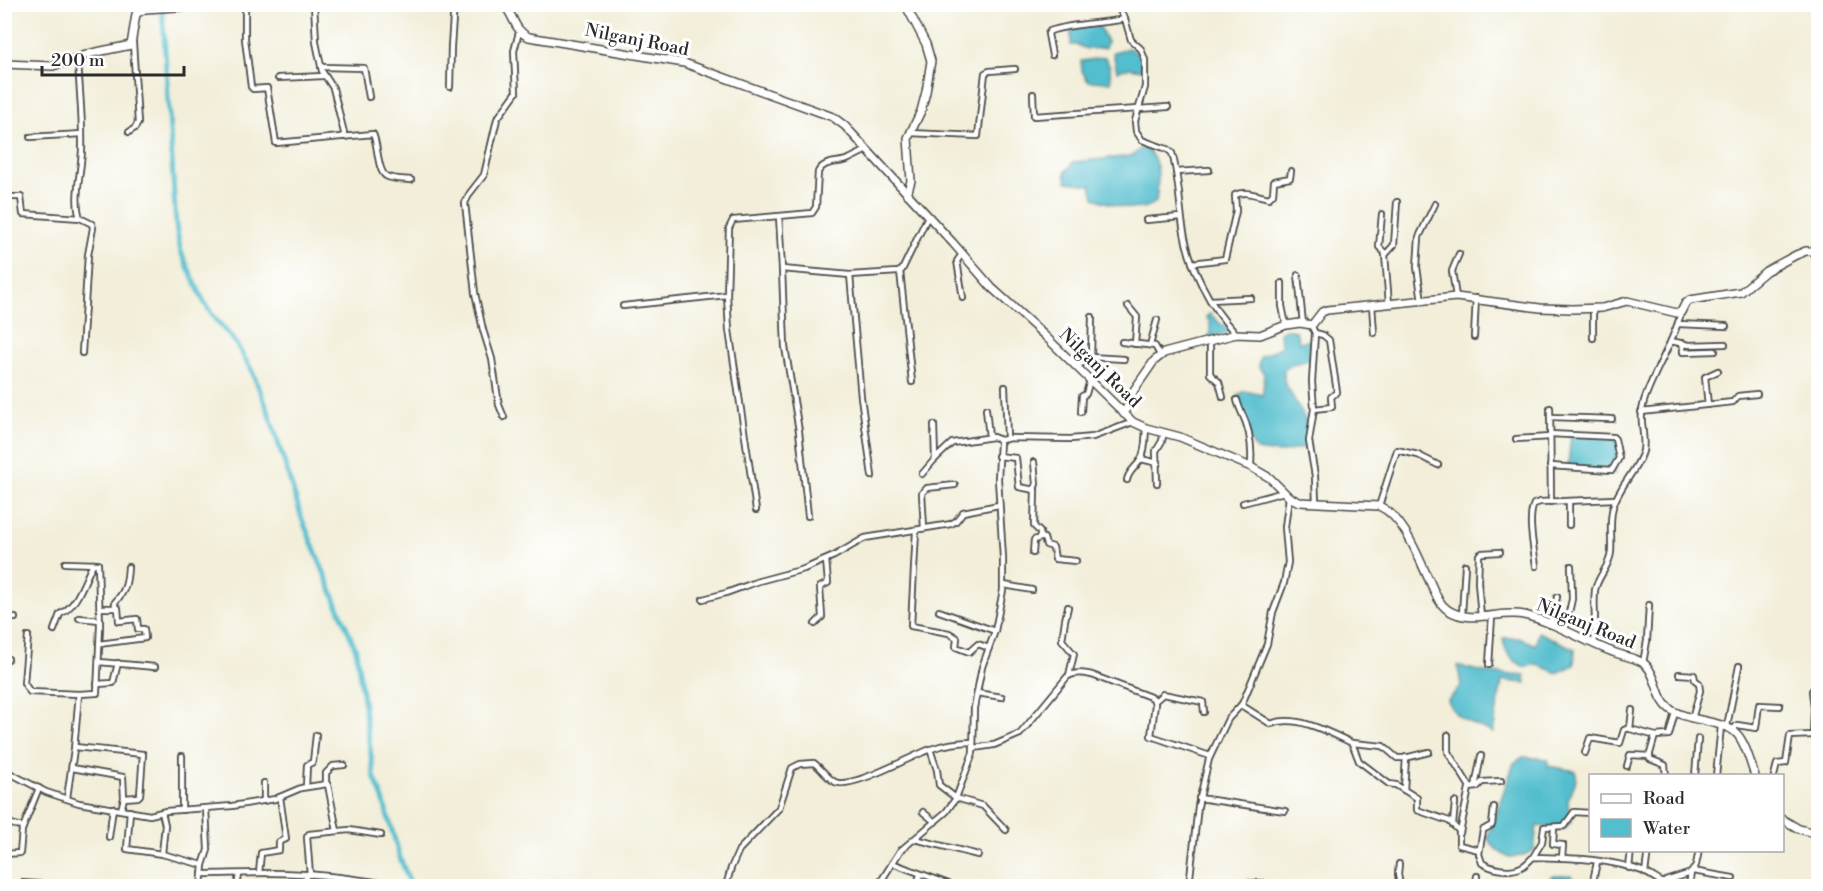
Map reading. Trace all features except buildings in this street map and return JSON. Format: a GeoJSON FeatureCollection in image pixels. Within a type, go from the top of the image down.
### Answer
{"type":"FeatureCollection","features":[{"type":"Feature","properties":{"kind":"street"},"geometry":{"type":"LineString","coordinates":[[129,132],[138,123],[132,43],[136,4]]}},
{"type":"Feature","properties":{"kind":"street"},"geometry":{"type":"LineString","coordinates":[[136,14],[141,10],[154,8],[225,4]]}},
{"type":"Feature","properties":{"kind":"street"},"geometry":{"type":"LineString","coordinates":[[245,4],[245,39],[251,87],[253,89],[267,88],[276,143],[374,134],[384,175],[411,180]]}},
{"type":"Feature","properties":{"kind":"street"},"geometry":{"type":"LineString","coordinates":[[314,4],[316,42],[321,67],[324,76],[333,88],[345,137]]}},
{"type":"Feature","properties":{"kind":"street"},"geometry":{"type":"LineString","coordinates":[[408,4],[424,4]]}},
{"type":"Feature","properties":{"kind":"street"},"geometry":{"type":"LineString","coordinates":[[450,87],[454,4]]}},
{"type":"Feature","properties":{"kind":"street"},"geometry":{"type":"LineString","coordinates":[[905,4],[926,44],[931,61],[921,111],[907,140],[911,181],[908,194]]}},
{"type":"Feature","properties":{"kind":"street"},"geometry":{"type":"LineString","coordinates":[[504,417],[498,405],[492,359],[475,293],[465,206],[470,193],[484,175],[495,123],[516,93],[514,51],[519,32],[505,5]]}},
{"type":"Feature","properties":{"kind":"street"},"geometry":{"type":"LineString","coordinates":[[1118,5],[1131,40],[1141,50],[1145,60],[1145,87],[1135,122],[1138,136],[1145,142],[1171,152],[1176,172],[1185,241],[1192,263],[1220,317],[1236,334]]}},
{"type":"Feature","properties":{"kind":"street"},"geometry":{"type":"LineString","coordinates":[[1052,55],[1048,34],[1050,31],[1125,19]]}},
{"type":"Feature","properties":{"kind":"street","name":"Nilganj Road"},"geometry":{"type":"LineString","coordinates":[[519,32],[529,37],[668,59],[829,115],[846,126],[992,288],[1133,422],[1251,467],[1270,478],[1287,495],[1299,502],[1379,506],[1390,512],[1402,527],[1441,603],[1448,610],[1462,615],[1481,617],[1524,615],[1643,663],[1653,677],[1662,700],[1675,712]]}},
{"type":"Feature","properties":{"kind":"street"},"geometry":{"type":"LineString","coordinates":[[4,64],[46,67],[104,50],[127,47],[132,43]]}},
{"type":"Feature","properties":{"kind":"street"},"geometry":{"type":"LineString","coordinates":[[78,58],[82,134],[78,201],[80,218]]}},
{"type":"Feature","properties":{"kind":"street"},"geometry":{"type":"LineString","coordinates":[[321,67],[363,68],[369,97]]}},
{"type":"Feature","properties":{"kind":"street"},"geometry":{"type":"LineString","coordinates":[[910,133],[978,136],[986,73],[1015,69]]}},
{"type":"Feature","properties":{"kind":"street"},"geometry":{"type":"LineString","coordinates":[[278,78],[324,76]]}},
{"type":"Feature","properties":{"kind":"street"},"geometry":{"type":"LineString","coordinates":[[1033,94],[1034,116],[1168,107]]}},
{"type":"Feature","properties":{"kind":"street"},"geometry":{"type":"LineString","coordinates":[[30,137],[82,134]]}},
{"type":"Feature","properties":{"kind":"street"},"geometry":{"type":"LineString","coordinates":[[756,510],[748,442],[732,350],[727,295],[729,235],[732,221],[812,213],[816,207],[820,167],[846,160],[867,150]]}},
{"type":"Feature","properties":{"kind":"street"},"geometry":{"type":"LineString","coordinates":[[1176,172],[1209,170]]}},
{"type":"Feature","properties":{"kind":"street"},"geometry":{"type":"LineString","coordinates":[[1192,263],[1223,261],[1226,258],[1236,211],[1235,195],[1257,194],[1269,198],[1273,194],[1274,181],[1290,178],[1291,171]]}},
{"type":"Feature","properties":{"kind":"street"},"geometry":{"type":"LineString","coordinates":[[4,197],[21,197],[23,214],[80,218],[90,223],[93,228],[88,255],[82,353]]}},
{"type":"Feature","properties":{"kind":"street"},"geometry":{"type":"LineString","coordinates":[[1389,304],[1385,253],[1394,245],[1398,202]]}},
{"type":"Feature","properties":{"kind":"street"},"geometry":{"type":"LineString","coordinates":[[1422,301],[1417,265],[1419,237],[1434,204]]}},
{"type":"Feature","properties":{"kind":"street"},"geometry":{"type":"LineString","coordinates":[[1382,214],[1379,248],[1385,253]]}},
{"type":"Feature","properties":{"kind":"street"},"geometry":{"type":"LineString","coordinates":[[779,216],[785,347],[800,431],[808,516]]}},
{"type":"Feature","properties":{"kind":"street"},"geometry":{"type":"LineString","coordinates":[[912,382],[900,271],[928,216]]}},
{"type":"Feature","properties":{"kind":"street"},"geometry":{"type":"LineString","coordinates":[[1146,220],[1181,217]]}},
{"type":"Feature","properties":{"kind":"street"},"geometry":{"type":"LineString","coordinates":[[1594,645],[1595,590],[1611,553],[1611,513],[1616,499],[1643,451],[1641,412],[1685,304],[1690,300],[1739,293],[1766,271],[1796,255],[1806,251],[1818,251]]}},
{"type":"Feature","properties":{"kind":"street"},"geometry":{"type":"LineString","coordinates":[[962,254],[957,261],[963,298]]}},
{"type":"Feature","properties":{"kind":"street"},"geometry":{"type":"LineString","coordinates":[[1456,297],[1452,271],[1459,254]]}},
{"type":"Feature","properties":{"kind":"street"},"geometry":{"type":"LineString","coordinates":[[782,269],[850,275],[900,271]]}},
{"type":"Feature","properties":{"kind":"street"},"geometry":{"type":"LineString","coordinates":[[850,275],[861,397],[872,476]]}},
{"type":"Feature","properties":{"kind":"street"},"geometry":{"type":"LineString","coordinates":[[1298,275],[1307,324],[1315,333],[1329,340],[1337,392],[1331,398],[1332,407],[1314,409]]}},
{"type":"Feature","properties":{"kind":"street"},"geometry":{"type":"LineString","coordinates":[[1282,283],[1282,302],[1286,325]]}},
{"type":"Feature","properties":{"kind":"street"},"geometry":{"type":"LineString","coordinates":[[623,306],[727,295]]}},
{"type":"Feature","properties":{"kind":"street"},"geometry":{"type":"LineString","coordinates":[[1124,414],[1134,390],[1160,355],[1177,348],[1236,334],[1260,335],[1286,325],[1307,324],[1327,310],[1456,297],[1540,308],[1593,308],[1627,302],[1681,313]]}},
{"type":"Feature","properties":{"kind":"street"},"geometry":{"type":"LineString","coordinates":[[1210,300],[1251,298]]}},
{"type":"Feature","properties":{"kind":"street"},"geometry":{"type":"LineString","coordinates":[[1474,337],[1476,298]]}},
{"type":"Feature","properties":{"kind":"street"},"geometry":{"type":"LineString","coordinates":[[1372,305],[1374,333]]}},
{"type":"Feature","properties":{"kind":"street"},"geometry":{"type":"LineString","coordinates":[[1128,306],[1138,319],[1135,344]]}},
{"type":"Feature","properties":{"kind":"street"},"geometry":{"type":"LineString","coordinates":[[1593,308],[1593,338]]}},
{"type":"Feature","properties":{"kind":"street"},"geometry":{"type":"LineString","coordinates":[[1090,357],[1092,316]]}},
{"type":"Feature","properties":{"kind":"street"},"geometry":{"type":"LineString","coordinates":[[1150,345],[1157,320]]}},
{"type":"Feature","properties":{"kind":"street"},"geometry":{"type":"LineString","coordinates":[[1678,324],[1726,326]]}},
{"type":"Feature","properties":{"kind":"street"},"geometry":{"type":"LineString","coordinates":[[1315,333],[1312,382],[1314,409],[1309,441],[1316,504]]}},
{"type":"Feature","properties":{"kind":"street"},"geometry":{"type":"LineString","coordinates":[[1671,341],[1725,344]]}},
{"type":"Feature","properties":{"kind":"street"},"geometry":{"type":"LineString","coordinates":[[1122,342],[1157,347],[1160,355]]}},
{"type":"Feature","properties":{"kind":"street"},"geometry":{"type":"LineString","coordinates":[[1210,342],[1209,374],[1219,382],[1223,397]]}},
{"type":"Feature","properties":{"kind":"street"},"geometry":{"type":"LineString","coordinates":[[1683,343],[1683,352],[1715,351]]}},
{"type":"Feature","properties":{"kind":"street"},"geometry":{"type":"LineString","coordinates":[[1077,367],[1090,357],[1124,359]]}},
{"type":"Feature","properties":{"kind":"street"},"geometry":{"type":"LineString","coordinates":[[1708,405],[1705,377],[1718,371]]}},
{"type":"Feature","properties":{"kind":"street"},"geometry":{"type":"LineString","coordinates":[[1081,412],[1082,396],[1086,394],[1090,380]]}},
{"type":"Feature","properties":{"kind":"street"},"geometry":{"type":"LineString","coordinates":[[878,886],[900,850],[946,813],[956,798],[974,748],[972,742],[974,708],[981,673],[995,631],[1004,585],[998,456],[1004,439],[1005,387]]}},
{"type":"Feature","properties":{"kind":"street"},"geometry":{"type":"LineString","coordinates":[[1641,412],[1732,402],[1738,396],[1757,394]]}},
{"type":"Feature","properties":{"kind":"street"},"geometry":{"type":"LineString","coordinates":[[1237,400],[1240,412],[1246,421],[1251,446],[1251,467]]}},
{"type":"Feature","properties":{"kind":"street"},"geometry":{"type":"LineString","coordinates":[[1550,408],[1551,501]]}},
{"type":"Feature","properties":{"kind":"street"},"geometry":{"type":"LineString","coordinates":[[986,409],[989,437]]}},
{"type":"Feature","properties":{"kind":"street"},"geometry":{"type":"LineString","coordinates":[[1550,417],[1612,419]]}},
{"type":"Feature","properties":{"kind":"street"},"geometry":{"type":"LineString","coordinates":[[922,474],[952,443],[989,437],[1071,439],[1093,437],[1133,422]]}},
{"type":"Feature","properties":{"kind":"street"},"geometry":{"type":"LineString","coordinates":[[934,425],[935,459]]}},
{"type":"Feature","properties":{"kind":"street"},"geometry":{"type":"LineString","coordinates":[[1127,480],[1129,471],[1141,459],[1146,428]]}},
{"type":"Feature","properties":{"kind":"street"},"geometry":{"type":"LineString","coordinates":[[1157,483],[1156,451],[1164,432]]}},
{"type":"Feature","properties":{"kind":"street"},"geometry":{"type":"LineString","coordinates":[[1516,440],[1550,436],[1613,437],[1615,439],[1618,458],[1612,470],[1550,466]]}},
{"type":"Feature","properties":{"kind":"street"},"geometry":{"type":"LineString","coordinates":[[1379,506],[1397,450],[1418,455],[1437,465]]}},
{"type":"Feature","properties":{"kind":"street"},"geometry":{"type":"LineString","coordinates":[[998,456],[1016,458],[1019,488],[1034,489]]}},
{"type":"Feature","properties":{"kind":"street"},"geometry":{"type":"LineString","coordinates":[[1141,459],[1158,463]]}},
{"type":"Feature","properties":{"kind":"street"},"geometry":{"type":"LineString","coordinates":[[1034,462],[1036,484],[1034,526],[1040,531],[1040,538]]}},
{"type":"Feature","properties":{"kind":"street"},"geometry":{"type":"LineString","coordinates":[[924,528],[922,493],[927,488],[955,484]]}},
{"type":"Feature","properties":{"kind":"street"},"geometry":{"type":"LineString","coordinates":[[1243,503],[1287,495],[1285,527],[1287,573],[1273,612],[1267,644],[1241,705],[1227,720],[1210,756],[1199,798],[1189,886],[1263,883]]}},
{"type":"Feature","properties":{"kind":"street"},"geometry":{"type":"LineString","coordinates":[[1536,566],[1532,542],[1532,508],[1536,502],[1616,499]]}},
{"type":"Feature","properties":{"kind":"street"},"geometry":{"type":"LineString","coordinates":[[1569,502],[1569,525]]}},
{"type":"Feature","properties":{"kind":"street"},"geometry":{"type":"LineString","coordinates":[[703,599],[759,580],[804,569],[826,560],[865,538],[952,523],[963,512],[999,506]]}},
{"type":"Feature","properties":{"kind":"street"},"geometry":{"type":"LineString","coordinates":[[916,531],[911,626],[950,634],[957,638],[956,647],[969,652],[978,644],[989,648]]}},
{"type":"Feature","properties":{"kind":"street"},"geometry":{"type":"LineString","coordinates":[[1033,553],[1034,540],[1044,538],[1046,545],[1053,547],[1055,559],[1076,561]]}},
{"type":"Feature","properties":{"kind":"street"},"geometry":{"type":"LineString","coordinates":[[1481,617],[1478,583],[1479,555],[1500,552]]}},
{"type":"Feature","properties":{"kind":"street"},"geometry":{"type":"LineString","coordinates":[[815,624],[822,617],[820,587],[828,583],[826,560]]}},
{"type":"Feature","properties":{"kind":"street"},"geometry":{"type":"LineString","coordinates":[[28,636],[24,683],[30,693],[96,694],[100,620],[98,565],[65,563]]}},
{"type":"Feature","properties":{"kind":"street"},"geometry":{"type":"LineString","coordinates":[[54,630],[60,614],[67,610],[81,589],[93,564]]}},
{"type":"Feature","properties":{"kind":"street"},"geometry":{"type":"LineString","coordinates":[[1462,615],[1465,565]]}},
{"type":"Feature","properties":{"kind":"street"},"geometry":{"type":"LineString","coordinates":[[1565,631],[1572,599],[1571,566]]}},
{"type":"Feature","properties":{"kind":"street"},"geometry":{"type":"LineString","coordinates":[[115,608],[115,602],[124,592],[128,567]]}},
{"type":"Feature","properties":{"kind":"street"},"geometry":{"type":"LineString","coordinates":[[1004,585],[1032,590]]}},
{"type":"Feature","properties":{"kind":"street"},"geometry":{"type":"LineString","coordinates":[[1550,625],[1557,597]]}},
{"type":"Feature","properties":{"kind":"street"},"geometry":{"type":"LineString","coordinates":[[1643,663],[1649,605]]}},
{"type":"Feature","properties":{"kind":"street"},"geometry":{"type":"LineString","coordinates":[[974,748],[994,745],[1020,734],[1069,675],[1074,654],[1062,640],[1068,607]]}},
{"type":"Feature","properties":{"kind":"street"},"geometry":{"type":"LineString","coordinates":[[99,644],[145,639],[144,629],[138,629],[137,619],[118,620],[119,608],[100,608]]}},
{"type":"Feature","properties":{"kind":"street"},"geometry":{"type":"LineString","coordinates":[[939,611],[995,631]]}},
{"type":"Feature","properties":{"kind":"street"},"geometry":{"type":"LineString","coordinates":[[1489,664],[1492,616]]}},
{"type":"Feature","properties":{"kind":"street"},"geometry":{"type":"LineString","coordinates":[[4,618],[15,618]]}},
{"type":"Feature","properties":{"kind":"street"},"geometry":{"type":"LineString","coordinates":[[79,618],[100,620]]}},
{"type":"Feature","properties":{"kind":"street"},"geometry":{"type":"LineString","coordinates":[[99,662],[155,667]]}},
{"type":"Feature","properties":{"kind":"street"},"geometry":{"type":"LineString","coordinates":[[97,684],[113,683],[118,663]]}},
{"type":"Feature","properties":{"kind":"street"},"geometry":{"type":"LineString","coordinates":[[1716,774],[1739,666]]}},
{"type":"Feature","properties":{"kind":"street"},"geometry":{"type":"LineString","coordinates":[[1069,675],[1082,673],[1092,675],[1153,698],[1155,701]]}},
{"type":"Feature","properties":{"kind":"street"},"geometry":{"type":"LineString","coordinates":[[1679,674],[1694,675],[1695,680],[1699,683],[1700,691],[1692,719]]}},
{"type":"Feature","properties":{"kind":"street"},"geometry":{"type":"LineString","coordinates":[[1774,774],[1777,764],[1785,764],[1790,736],[1813,735],[1812,691],[1818,675]]}},
{"type":"Feature","properties":{"kind":"street"},"geometry":{"type":"LineString","coordinates":[[977,693],[1002,697]]}},
{"type":"Feature","properties":{"kind":"street"},"geometry":{"type":"LineString","coordinates":[[67,798],[75,747],[79,694]]}},
{"type":"Feature","properties":{"kind":"street"},"geometry":{"type":"LineString","coordinates":[[1204,712],[1203,702],[1163,694],[1155,701],[1150,734],[1210,756]]}},
{"type":"Feature","properties":{"kind":"street"},"geometry":{"type":"LineString","coordinates":[[1241,705],[1271,724],[1282,720],[1316,727],[1352,743],[1383,746],[1395,757],[1406,758],[1429,752]]}},
{"type":"Feature","properties":{"kind":"street"},"geometry":{"type":"LineString","coordinates":[[1585,753],[1590,738],[1620,743],[1624,730],[1629,728],[1656,736],[1668,735],[1675,712],[1692,719],[1727,727],[1737,725],[1756,728],[1759,705],[1780,706]]}},
{"type":"Feature","properties":{"kind":"street"},"geometry":{"type":"LineString","coordinates":[[1629,728],[1632,710]]}},
{"type":"Feature","properties":{"kind":"street"},"geometry":{"type":"LineString","coordinates":[[1727,727],[1743,743],[1754,774]]}},
{"type":"Feature","properties":{"kind":"street"},"geometry":{"type":"LineString","coordinates":[[306,787],[307,765],[313,762],[316,735]]}},
{"type":"Feature","properties":{"kind":"street"},"geometry":{"type":"LineString","coordinates":[[1448,735],[1448,752],[1473,787]]}},
{"type":"Feature","properties":{"kind":"street"},"geometry":{"type":"LineString","coordinates":[[1650,756],[1656,736]]}},
{"type":"Feature","properties":{"kind":"street"},"geometry":{"type":"LineString","coordinates":[[1695,774],[1698,739]]}},
{"type":"Feature","properties":{"kind":"street"},"geometry":{"type":"LineString","coordinates":[[726,886],[739,850],[779,807],[792,768],[800,764],[814,763],[833,781],[842,783],[870,776],[930,749],[956,742],[972,742]]}},
{"type":"Feature","properties":{"kind":"street"},"geometry":{"type":"LineString","coordinates":[[1352,743],[1359,761],[1389,784],[1396,785],[1418,798],[1418,811],[1449,821],[1460,833]]}},
{"type":"Feature","properties":{"kind":"street"},"geometry":{"type":"LineString","coordinates":[[75,747],[142,754],[140,795],[124,798]]}},
{"type":"Feature","properties":{"kind":"street"},"geometry":{"type":"LineString","coordinates":[[930,749],[937,770],[938,784],[956,798],[983,806],[1006,830]]}},
{"type":"Feature","properties":{"kind":"street"},"geometry":{"type":"LineString","coordinates":[[1627,766],[1629,755],[1650,756]]}},
{"type":"Feature","properties":{"kind":"street"},"geometry":{"type":"LineString","coordinates":[[182,810],[183,756]]}},
{"type":"Feature","properties":{"kind":"street"},"geometry":{"type":"LineString","coordinates":[[1479,850],[1461,846],[1460,833],[1481,756]]}},
{"type":"Feature","properties":{"kind":"street"},"geometry":{"type":"LineString","coordinates":[[1650,756],[1650,759],[1665,765],[1666,774]]}},
{"type":"Feature","properties":{"kind":"street"},"geometry":{"type":"LineString","coordinates":[[1404,790],[1406,758]]}},
{"type":"Feature","properties":{"kind":"street"},"geometry":{"type":"LineString","coordinates":[[337,831],[326,774],[327,770],[335,765],[344,765]]}},
{"type":"Feature","properties":{"kind":"street"},"geometry":{"type":"LineString","coordinates":[[72,768],[123,777],[124,798],[121,810]]}},
{"type":"Feature","properties":{"kind":"street"},"geometry":{"type":"LineString","coordinates":[[4,770],[39,788],[86,804],[150,814],[264,800],[280,797],[306,787],[327,784]]}},
{"type":"Feature","properties":{"kind":"street"},"geometry":{"type":"LineString","coordinates":[[1473,787],[1482,782],[1501,780]]}},
{"type":"Feature","properties":{"kind":"street"},"geometry":{"type":"LineString","coordinates":[[264,783],[264,800]]}},
{"type":"Feature","properties":{"kind":"street"},"geometry":{"type":"LineString","coordinates":[[4,854],[20,853],[23,827],[39,788]]}},
{"type":"Feature","properties":{"kind":"street"},"geometry":{"type":"LineString","coordinates":[[260,873],[261,853],[279,850],[279,842],[286,839],[280,797]]}},
{"type":"Feature","properties":{"kind":"street"},"geometry":{"type":"LineString","coordinates":[[1199,798],[1285,811]]}},
{"type":"Feature","properties":{"kind":"street"},"geometry":{"type":"LineString","coordinates":[[1453,825],[1455,802]]}},
{"type":"Feature","properties":{"kind":"street"},"geometry":{"type":"LineString","coordinates":[[1494,807],[1492,825],[1483,830],[1479,850],[1482,863],[1491,868],[1500,869],[1517,869],[1533,857],[1542,842],[1542,828],[1564,826],[1574,812],[1589,813]]}},
{"type":"Feature","properties":{"kind":"street"},"geometry":{"type":"LineString","coordinates":[[109,837],[113,808]]}},
{"type":"Feature","properties":{"kind":"street"},"geometry":{"type":"LineString","coordinates":[[201,886],[202,865],[208,850],[206,808]]}},
{"type":"Feature","properties":{"kind":"street"},"geometry":{"type":"LineString","coordinates":[[130,812],[127,849],[162,854],[202,865]]}},
{"type":"Feature","properties":{"kind":"street"},"geometry":{"type":"LineString","coordinates":[[162,812],[165,825],[162,854]]}},
{"type":"Feature","properties":{"kind":"street"},"geometry":{"type":"LineString","coordinates":[[922,812],[935,822]]}},
{"type":"Feature","properties":{"kind":"street"},"geometry":{"type":"LineString","coordinates":[[1784,820],[1818,834]]}},
{"type":"Feature","properties":{"kind":"street"},"geometry":{"type":"LineString","coordinates":[[4,822],[23,827]]}},
{"type":"Feature","properties":{"kind":"street"},"geometry":{"type":"LineString","coordinates":[[1554,827],[1552,844],[1563,845],[1562,858]]}},
{"type":"Feature","properties":{"kind":"street"},"geometry":{"type":"LineString","coordinates":[[304,886],[308,874],[308,835],[352,830],[381,835]]}},
{"type":"Feature","properties":{"kind":"street"},"geometry":{"type":"LineString","coordinates":[[915,839],[978,855]]}},
{"type":"Feature","properties":{"kind":"street"},"geometry":{"type":"LineString","coordinates":[[1629,868],[1631,852]]}},
{"type":"Feature","properties":{"kind":"street"},"geometry":{"type":"LineString","coordinates":[[1645,873],[1648,852]]}},
{"type":"Feature","properties":{"kind":"street"},"geometry":{"type":"LineString","coordinates":[[1689,886],[1698,852]]}},
{"type":"Feature","properties":{"kind":"street"},"geometry":{"type":"LineString","coordinates":[[1533,857],[1597,862],[1629,868],[1645,873],[1661,885],[1692,872],[1733,878]]}},
{"type":"Feature","properties":{"kind":"street"},"geometry":{"type":"LineString","coordinates":[[1592,886],[1597,862]]}},
{"type":"Feature","properties":{"kind":"street"},"geometry":{"type":"LineString","coordinates":[[892,863],[954,886]]}},
{"type":"Feature","properties":{"kind":"street"},"geometry":{"type":"LineString","coordinates":[[1399,864],[1400,886]]}},
{"type":"Feature","properties":{"kind":"street"},"geometry":{"type":"LineString","coordinates":[[202,874],[308,874],[363,880],[390,886]]}},
{"type":"Feature","properties":{"kind":"street"},"geometry":{"type":"LineString","coordinates":[[237,886],[239,874]]}},
{"type":"Feature","properties":{"kind":"street"},"geometry":{"type":"LineString","coordinates":[[917,886],[920,874]]}},
{"type":"Feature","properties":{"kind":"street"},"geometry":{"type":"LineString","coordinates":[[1475,886],[1477,876]]}},
{"type":"Feature","properties":{"kind":"street"},"geometry":{"type":"LineString","coordinates":[[20,886],[22,883],[69,886]]}},
{"type":"Feature","properties":{"kind":"water"},"geometry":{"type":"Polygon","coordinates":[[[1081,26],[1100,27],[1107,42],[1105,48],[1087,49],[1071,45],[1071,29],[1081,26]]]}},
{"type":"Feature","properties":{"kind":"water"},"geometry":{"type":"Polygon","coordinates":[[[1129,48],[1138,54],[1144,64],[1140,70],[1130,68],[1117,71],[1113,52],[1129,48]]]}},
{"type":"Feature","properties":{"kind":"water"},"geometry":{"type":"Polygon","coordinates":[[[1105,57],[1110,67],[1111,82],[1088,81],[1082,71],[1081,61],[1105,57]]]}},
{"type":"Feature","properties":{"kind":"water"},"geometry":{"type":"Polygon","coordinates":[[[1143,147],[1154,158],[1158,172],[1156,202],[1149,206],[1134,208],[1117,206],[1094,198],[1091,185],[1067,182],[1065,173],[1073,162],[1132,156],[1143,147]]]}},
{"type":"Feature","properties":{"kind":"water"},"geometry":{"type":"Polygon","coordinates":[[[1210,314],[1222,325],[1227,326],[1229,332],[1210,338],[1210,322],[1206,317],[1210,314]]]}},
{"type":"Feature","properties":{"kind":"water"},"geometry":{"type":"Polygon","coordinates":[[[1285,329],[1296,331],[1299,342],[1311,340],[1313,349],[1311,360],[1293,364],[1284,370],[1284,381],[1308,424],[1307,447],[1278,453],[1256,450],[1251,442],[1238,395],[1245,391],[1263,395],[1264,373],[1259,367],[1261,356],[1281,347],[1280,332],[1285,329]]]}},
{"type":"Feature","properties":{"kind":"water"},"geometry":{"type":"Polygon","coordinates":[[[1571,433],[1619,437],[1615,474],[1568,468],[1571,433]]]}},
{"type":"Feature","properties":{"kind":"water"},"geometry":{"type":"Polygon","coordinates":[[[1538,632],[1575,649],[1574,665],[1557,673],[1536,664],[1525,667],[1516,662],[1505,648],[1503,638],[1519,638],[1536,645],[1538,632]]]}},
{"type":"Feature","properties":{"kind":"water"},"geometry":{"type":"Polygon","coordinates":[[[1458,666],[1488,673],[1525,676],[1526,683],[1502,681],[1493,733],[1466,721],[1450,707],[1448,700],[1461,686],[1458,666]]]}},
{"type":"Feature","properties":{"kind":"water"},"geometry":{"type":"Polygon","coordinates":[[[1523,757],[1548,759],[1548,766],[1576,771],[1576,777],[1568,801],[1571,822],[1564,829],[1537,826],[1534,850],[1513,857],[1502,854],[1487,838],[1514,763],[1523,757]]]}},
{"type":"Feature","properties":{"kind":"water"},"geometry":{"type":"Polygon","coordinates":[[[1551,876],[1571,876],[1579,886],[1542,886],[1549,884],[1551,876]]]}},
{"type":"Feature","properties":{"kind":"waterway"},"geometry":{"type":"LineString","coordinates":[[162,4],[176,226],[181,252],[204,302],[215,319],[233,339],[251,369],[268,410],[302,519],[356,650],[374,776],[411,886]]}}]}
